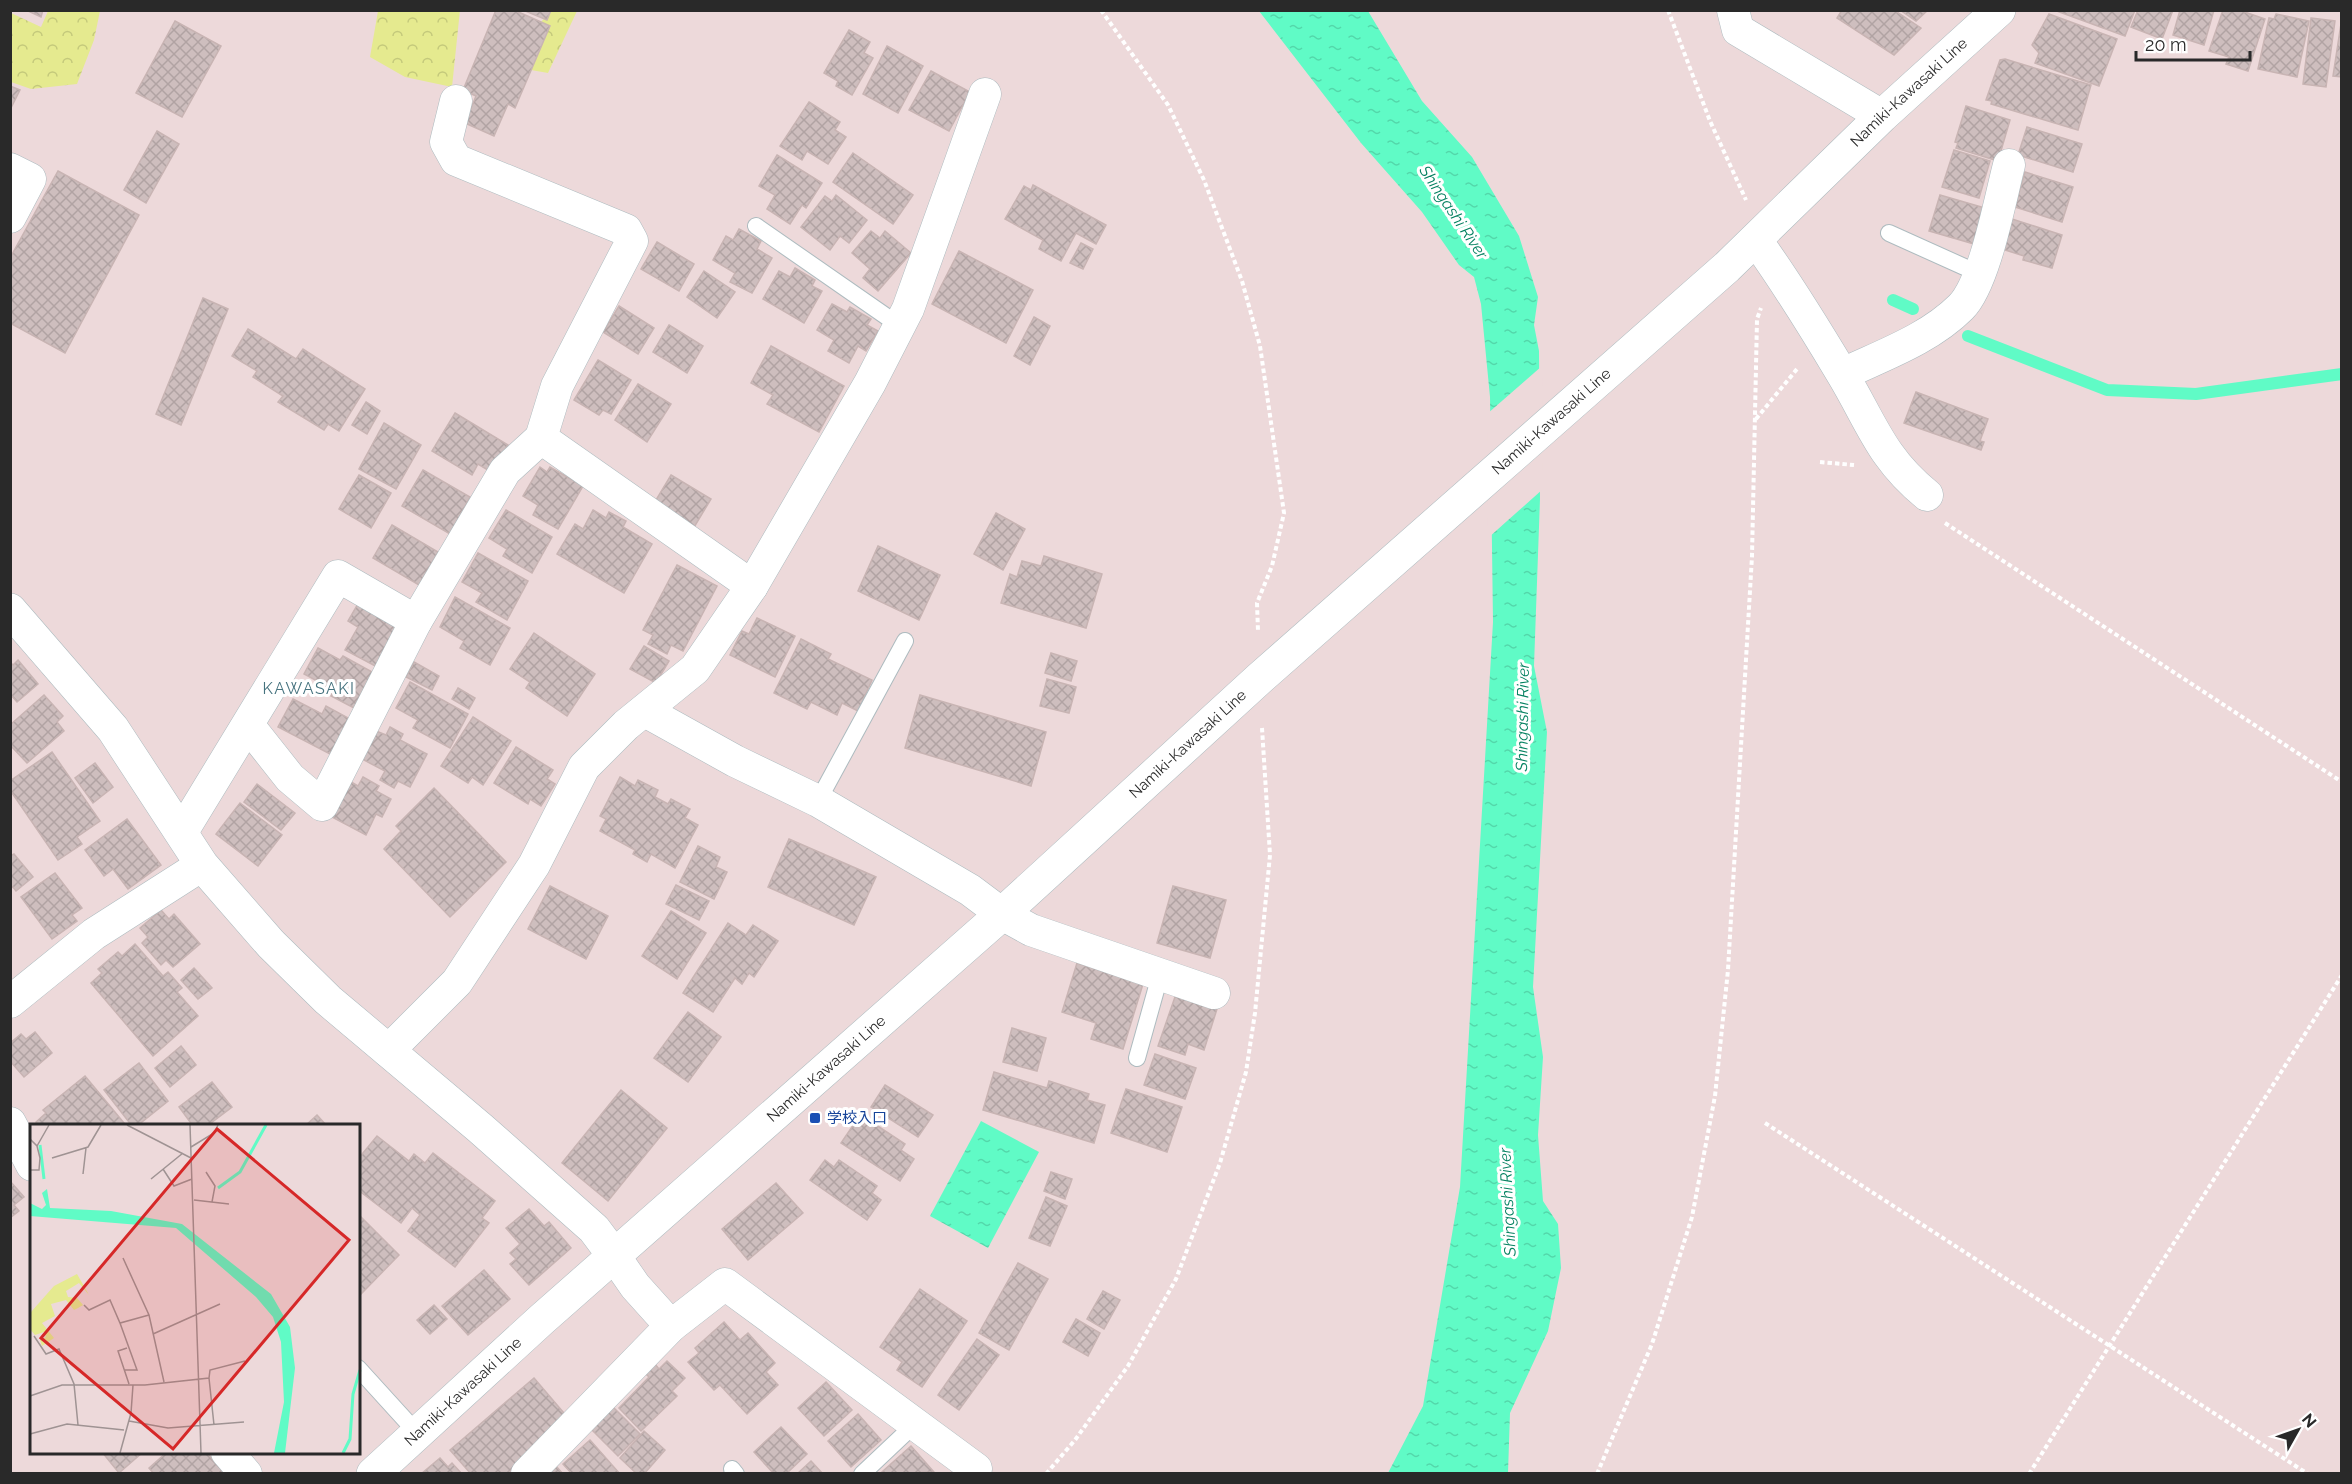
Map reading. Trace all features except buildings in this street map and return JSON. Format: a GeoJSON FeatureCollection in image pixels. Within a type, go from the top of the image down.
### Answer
{"type":"FeatureCollection","features":[{"type":"Feature","properties":{"kind":"main road","name":"Namiki-Kawasaki Line"},"geometry":{"type":"LineString","coordinates":[[373,1473],[541,1320],[1002,914],[1288,654],[1727,267],[1882,116],[1999,10]]}},
{"type":"Feature","properties":{"kind":"main road"},"geometry":{"type":"LineString","coordinates":[[10,610],[113,729],[202,865],[271,944],[328,1000],[480,1128],[594,1229],[615,1257]]}},
{"type":"Feature","properties":{"kind":"street"},"geometry":{"type":"LineString","coordinates":[[1733,10],[1738,30],[1882,116]]}},
{"type":"Feature","properties":{"kind":"street"},"geometry":{"type":"LineString","coordinates":[[388,1051],[458,982],[534,865],[584,767],[626,725],[695,669],[752,586],[870,382],[909,309],[985,94]]}},
{"type":"Feature","properties":{"kind":"street"},"geometry":{"type":"LineString","coordinates":[[248,725],[290,778],[322,805],[416,621],[505,471],[541,438],[557,386],[632,241],[626,230],[456,160],[446,142],[456,101]]}},
{"type":"Feature","properties":{"kind":"street"},"geometry":{"type":"LineString","coordinates":[[1843,374],[1925,335],[1963,306],[1980,274],[2009,165]]}},
{"type":"Feature","properties":{"kind":"street"},"geometry":{"type":"LineString","coordinates":[[10,169],[30,179],[10,217]]}},
{"type":"Feature","properties":{"kind":"street"},"geometry":{"type":"LineString","coordinates":[[1756,240],[1843,374],[1890,460],[1904,477],[1927,495]]}},
{"type":"Feature","properties":{"kind":"street"},"geometry":{"type":"LineString","coordinates":[[541,438],[752,586]]}},
{"type":"Feature","properties":{"kind":"street"},"geometry":{"type":"LineString","coordinates":[[182,832],[338,576],[416,621]]}},
{"type":"Feature","properties":{"kind":"street"},"geometry":{"type":"LineString","coordinates":[[645,711],[735,761],[818,801],[970,890],[1002,914],[1031,930],[1161,972],[1214,993]]}},
{"type":"Feature","properties":{"kind":"street"},"geometry":{"type":"LineString","coordinates":[[10,1002],[94,934],[202,865]]}},
{"type":"Feature","properties":{"kind":"street"},"geometry":{"type":"LineString","coordinates":[[10,1123],[30,1161]]}},
{"type":"Feature","properties":{"kind":"street"},"geometry":{"type":"LineString","coordinates":[[615,1257],[635,1286],[671,1326]]}},
{"type":"Feature","properties":{"kind":"street"},"geometry":{"type":"LineString","coordinates":[[527,1473],[671,1326],[725,1284],[976,1469]]}},
{"type":"Feature","properties":{"kind":"street"},"geometry":{"type":"LineString","coordinates":[[229,1454],[246,1473]]}},
{"type":"Feature","properties":{"kind":"lane"},"geometry":{"type":"LineString","coordinates":[[756,226],[900,326]]}},
{"type":"Feature","properties":{"kind":"lane"},"geometry":{"type":"LineString","coordinates":[[1889,233],[1980,274]]}},
{"type":"Feature","properties":{"kind":"lane"},"geometry":{"type":"LineString","coordinates":[[818,801],[905,641]]}},
{"type":"Feature","properties":{"kind":"lane"},"geometry":{"type":"LineString","coordinates":[[1137,1058],[1161,972]]}},
{"type":"Feature","properties":{"kind":"lane"},"geometry":{"type":"LineString","coordinates":[[360,1370],[418,1434]]}},
{"type":"Feature","properties":{"kind":"lane"},"geometry":{"type":"LineString","coordinates":[[862,1473],[915,1424]]}},
{"type":"Feature","properties":{"kind":"path"},"geometry":{"type":"LineString","coordinates":[[1101,10],[1168,105],[1199,169],[1242,282],[1260,346],[1284,513],[1272,566],[1257,603],[1259,635]]}},
{"type":"Feature","properties":{"kind":"path"},"geometry":{"type":"LineString","coordinates":[[1668,10],[1710,121],[1747,201]]}},
{"type":"Feature","properties":{"kind":"path"},"geometry":{"type":"LineString","coordinates":[[1597,1473],[1652,1344],[1692,1217],[1715,1096],[1729,958],[1752,556],[1757,320],[1762,303]]}},
{"type":"Feature","properties":{"kind":"path"},"geometry":{"type":"LineString","coordinates":[[1755,419],[1799,367]]}},
{"type":"Feature","properties":{"kind":"path"},"geometry":{"type":"LineString","coordinates":[[1927,495],[1942,521],[2342,782]]}},
{"type":"Feature","properties":{"kind":"path"},"geometry":{"type":"LineString","coordinates":[[1046,1473],[1075,1440],[1128,1366],[1176,1280],[1220,1163],[1246,1072],[1255,1013],[1270,855],[1262,728]]}},
{"type":"Feature","properties":{"kind":"path"},"geometry":{"type":"LineString","coordinates":[[2029,1473],[2342,975]]}},
{"type":"Feature","properties":{"kind":"path"},"geometry":{"type":"LineString","coordinates":[[1765,1123],[2308,1473]]}},
{"type":"Feature","properties":{"kind":"green space"},"geometry":{"type":"Polygon","coordinates":[[[460,10],[452,87],[405,77],[370,57],[378,11],[460,10]]]}},
{"type":"Feature","properties":{"kind":"green space"},"geometry":{"type":"Polygon","coordinates":[[[48,11],[100,11],[94,40],[77,84],[31,89],[11,82],[11,13],[41,27],[48,11]]]}},
{"type":"Feature","properties":{"kind":"green space"},"geometry":{"type":"Polygon","coordinates":[[[551,11],[577,11],[548,73],[531,70],[541,22],[551,11]]]}},
{"type":"Feature","properties":{"kind":"water","name":"Shingashi River"},"geometry":{"type":"Polygon","coordinates":[[[1259,11],[1368,11],[1422,101],[1472,157],[1519,236],[1538,297],[1534,325],[1539,351],[1540,499],[1534,666],[1547,732],[1533,987],[1543,1057],[1538,1135],[1543,1201],[1558,1224],[1561,1268],[1548,1331],[1510,1413],[1508,1473],[1388,1473],[1423,1406],[1460,1187],[1493,622],[1490,397],[1481,304],[1474,277],[1459,265],[1422,212],[1361,143],[1259,11]]]}},
{"type":"Feature","properties":{"kind":"water"},"geometry":{"type":"Polygon","coordinates":[[[981,1121],[1039,1152],[988,1248],[930,1216],[981,1121]]]}},
{"type":"Feature","properties":{"kind":"pier"},"geometry":{"type":"Polygon","coordinates":[[[1542,366],[1543,489],[1488,538],[1487,414],[1542,366]]]}},
{"type":"Feature","properties":{"kind":"waterway"},"geometry":{"type":"LineString","coordinates":[[1893,300],[1913,309]]}},
{"type":"Feature","properties":{"kind":"waterway"},"geometry":{"type":"LineString","coordinates":[[1968,336],[2107,390],[2196,394],[2342,374]]}},
{"type":"Feature","properties":{"kind":"place","name":"学校入口"},"geometry":{"type":"Point","coordinates":[815,1118]}},
{"type":"Feature","properties":{"kind":"district","name":"KAWASAKI"},"geometry":{"type":"Point","coordinates":[309,688]}}]}
